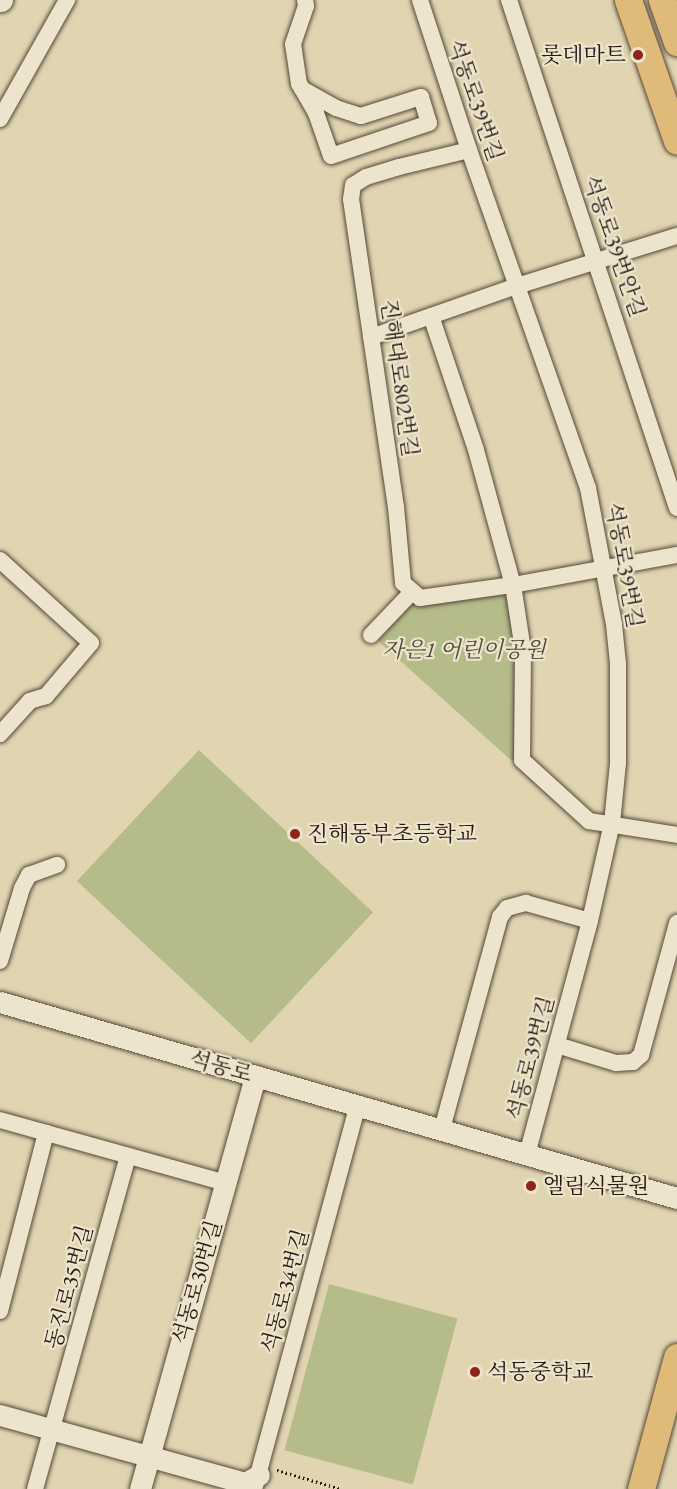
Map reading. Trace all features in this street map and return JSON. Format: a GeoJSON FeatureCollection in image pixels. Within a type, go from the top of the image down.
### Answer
{"type":"FeatureCollection","features":[{"type":"Feature","properties":{"kind":"main road"},"geometry":{"type":"LineString","coordinates":[[628,0],[677,141]]}},
{"type":"Feature","properties":{"kind":"main road"},"geometry":{"type":"LineString","coordinates":[[663,0],[677,42]]}},
{"type":"Feature","properties":{"kind":"main road"},"geometry":{"type":"LineString","coordinates":[[641,1489],[677,1358]]}},
{"type":"Feature","properties":{"kind":"main road"},"geometry":{"type":"LineString","coordinates":[[658,1489],[677,1420]]}},
{"type":"Feature","properties":{"kind":"street"},"geometry":{"type":"LineString","coordinates":[[0,118],[68,0]]}},
{"type":"Feature","properties":{"kind":"street"},"geometry":{"type":"LineString","coordinates":[[302,89],[336,108],[361,116],[422,97],[429,123],[331,156],[316,113],[299,84],[293,44],[306,6],[305,0]]}},
{"type":"Feature","properties":{"kind":"street","name":"석동로39번길"},"geometry":{"type":"LineString","coordinates":[[420,0],[469,150],[588,488],[614,624],[618,664],[618,763],[612,823],[590,921],[527,1154]]}},
{"type":"Feature","properties":{"kind":"street","name":"석동로39번안길"},"geometry":{"type":"LineString","coordinates":[[509,0],[677,508]]}},
{"type":"Feature","properties":{"kind":"street","name":"진해대로802번길"},"geometry":{"type":"LineString","coordinates":[[412,592],[403,584],[396,507],[351,199],[353,185],[366,177],[399,166],[469,150]]}},
{"type":"Feature","properties":{"kind":"street"},"geometry":{"type":"LineString","coordinates":[[371,337],[518,286],[677,236]]}},
{"type":"Feature","properties":{"kind":"street","name":"진해대로802번길"},"geometry":{"type":"LineString","coordinates":[[431,316],[476,450],[513,585],[523,650],[522,760],[589,821],[612,823]]}},
{"type":"Feature","properties":{"kind":"street"},"geometry":{"type":"LineString","coordinates":[[371,635],[412,592],[420,598],[513,585],[677,555]]}},
{"type":"Feature","properties":{"kind":"street"},"geometry":{"type":"LineString","coordinates":[[0,560],[91,643],[46,696],[30,701],[0,734]]}},
{"type":"Feature","properties":{"kind":"street"},"geometry":{"type":"LineString","coordinates":[[612,823],[677,835]]}},
{"type":"Feature","properties":{"kind":"street"},"geometry":{"type":"LineString","coordinates":[[0,961],[22,888],[29,875],[57,866]]}},
{"type":"Feature","properties":{"kind":"street"},"geometry":{"type":"LineString","coordinates":[[442,1129],[500,917],[507,908],[526,903],[590,921]]}},
{"type":"Feature","properties":{"kind":"street"},"geometry":{"type":"LineString","coordinates":[[557,1046],[616,1063],[633,1062],[641,1054],[677,923]]}},
{"type":"Feature","properties":{"kind":"street","name":"석동로"},"geometry":{"type":"LineString","coordinates":[[0,1002],[677,1198]]}},
{"type":"Feature","properties":{"kind":"street","name":"석동로30번길"},"geometry":{"type":"LineString","coordinates":[[140,1489],[255,1076]]}},
{"type":"Feature","properties":{"kind":"street","name":"석동로34번길"},"geometry":{"type":"LineString","coordinates":[[257,1482],[358,1105]]}},
{"type":"Feature","properties":{"kind":"street"},"geometry":{"type":"LineString","coordinates":[[0,1120],[225,1183]]}},
{"type":"Feature","properties":{"kind":"street"},"geometry":{"type":"LineString","coordinates":[[0,1311],[46,1133]]}},
{"type":"Feature","properties":{"kind":"street","name":"동진로35번길"},"geometry":{"type":"LineString","coordinates":[[35,1489],[128,1156]]}},
{"type":"Feature","properties":{"kind":"street"},"geometry":{"type":"LineString","coordinates":[[0,1415],[244,1483],[257,1482]]}},
{"type":"Feature","properties":{"kind":"path"},"geometry":{"type":"LineString","coordinates":[[257,1482],[272,1468],[341,1489]]}},
{"type":"Feature","properties":{"kind":"green space","name":"자은1 어린이공원"},"geometry":{"type":"Polygon","coordinates":[[[509,593],[516,650],[517,757],[512,761],[378,641],[411,605],[509,593]]]}},
{"type":"Feature","properties":{"kind":"green space"},"geometry":{"type":"Polygon","coordinates":[[[199,750],[373,912],[251,1043],[77,881],[199,750]]]}},
{"type":"Feature","properties":{"kind":"green space"},"geometry":{"type":"Polygon","coordinates":[[[329,1284],[457,1318],[413,1485],[284,1450],[329,1284]]]}},
{"type":"Feature","properties":{"kind":"place","name":"롯데마트"},"geometry":{"type":"Point","coordinates":[638,55]}},
{"type":"Feature","properties":{"kind":"place","name":"진해동부초등학교"},"geometry":{"type":"Point","coordinates":[295,834]}},
{"type":"Feature","properties":{"kind":"place","name":"엘림식물원"},"geometry":{"type":"Point","coordinates":[531,1186]}},
{"type":"Feature","properties":{"kind":"place","name":"석동중학교"},"geometry":{"type":"Point","coordinates":[475,1372]}}]}
